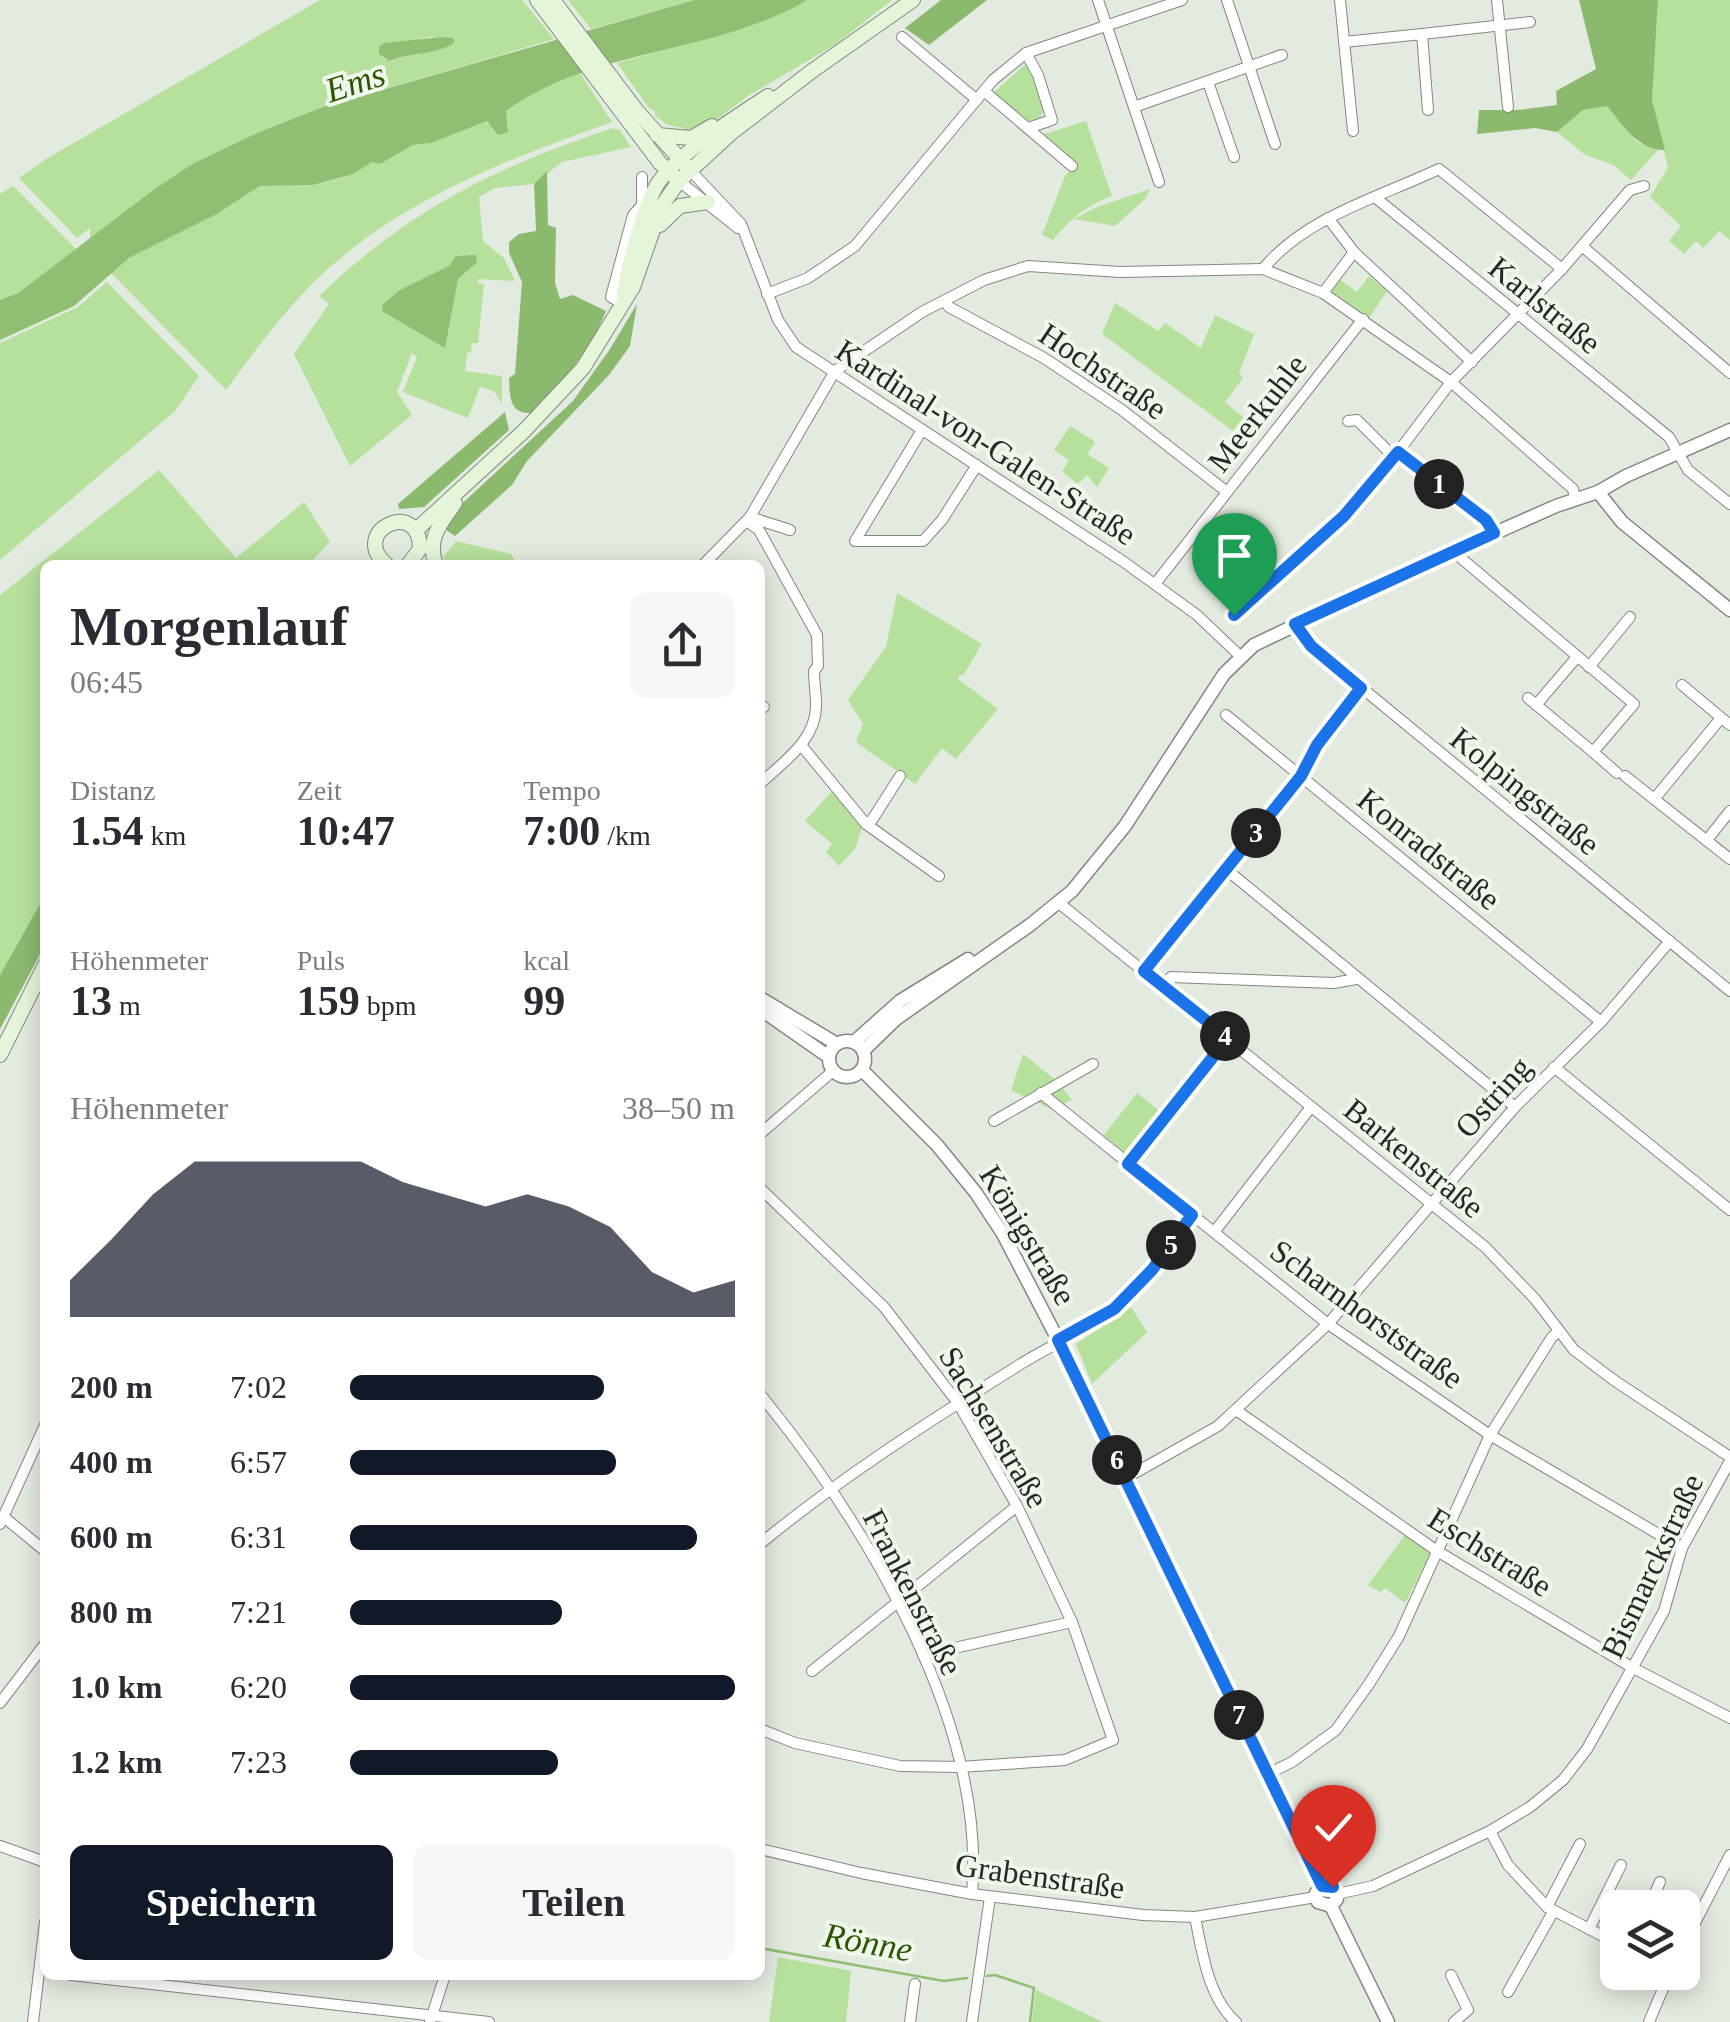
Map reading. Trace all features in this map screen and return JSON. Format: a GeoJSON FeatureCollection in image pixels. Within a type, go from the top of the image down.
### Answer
{"type":"FeatureCollection","features":[{"type":"Feature","properties":{"kind":"main road"},"geometry":{"type":"LineString","coordinates":[[537,0],[680,171]]}},
{"type":"Feature","properties":{"kind":"main road"},"geometry":{"type":"LineString","coordinates":[[553,0],[630,112],[656,135],[680,171]]}},
{"type":"Feature","properties":{"kind":"main road"},"geometry":{"type":"LineString","coordinates":[[622,304],[646,206],[657,184],[913,0]]}},
{"type":"Feature","properties":{"kind":"main road"},"geometry":{"type":"LineString","coordinates":[[656,135],[690,138],[731,120],[812,71]]}},
{"type":"Feature","properties":{"kind":"main road"},"geometry":{"type":"LineString","coordinates":[[416,530],[560,395],[602,340],[633,287],[661,207],[680,171],[731,120]]}},
{"type":"Feature","properties":{"kind":"main road"},"geometry":{"type":"LineString","coordinates":[[650,237],[676,208],[708,202]]}},
{"type":"Feature","properties":{"kind":"main road"},"geometry":{"type":"LineString","coordinates":[[434,560],[433,538],[470,482]]}},
{"type":"Feature","properties":{"kind":"main road"},"geometry":{"type":"LineString","coordinates":[[380,560],[376,539],[384,526],[397,522],[416,530]]}},
{"type":"Feature","properties":{"kind":"main road"},"geometry":{"type":"LineString","coordinates":[[415,560],[420,550],[416,530]]}},
{"type":"Feature","properties":{"kind":"main road"},"geometry":{"type":"LineString","coordinates":[[0,1055],[40,978]]}},
{"type":"Feature","properties":{"kind":"street"},"geometry":{"type":"LineString","coordinates":[[1098,0],[1159,182]]}},
{"type":"Feature","properties":{"kind":"street"},"geometry":{"type":"LineString","coordinates":[[766,294],[808,278],[855,246],[981,96],[1026,54],[1181,0]]}},
{"type":"Feature","properties":{"kind":"street"},"geometry":{"type":"LineString","coordinates":[[1227,0],[1275,144]]}},
{"type":"Feature","properties":{"kind":"street"},"geometry":{"type":"LineString","coordinates":[[1340,0],[1353,131]]}},
{"type":"Feature","properties":{"kind":"street"},"geometry":{"type":"LineString","coordinates":[[1497,0],[1508,107]]}},
{"type":"Feature","properties":{"kind":"street"},"geometry":{"type":"LineString","coordinates":[[1344,42],[1530,22]]}},
{"type":"Feature","properties":{"kind":"street"},"geometry":{"type":"LineString","coordinates":[[1422,34],[1428,110]]}},
{"type":"Feature","properties":{"kind":"street"},"geometry":{"type":"LineString","coordinates":[[902,37],[1028,128],[1072,166]]}},
{"type":"Feature","properties":{"kind":"street"},"geometry":{"type":"LineString","coordinates":[[1026,54],[1038,75],[1052,120],[1028,128]]}},
{"type":"Feature","properties":{"kind":"street"},"geometry":{"type":"LineString","coordinates":[[1134,106],[1282,55]]}},
{"type":"Feature","properties":{"kind":"street"},"geometry":{"type":"LineString","coordinates":[[1208,82],[1234,157]]}},
{"type":"Feature","properties":{"kind":"street"},"geometry":{"type":"LineString","coordinates":[[1262,269],[1277,251],[1328,218],[1440,169],[1562,269]]}},
{"type":"Feature","properties":{"kind":"street"},"geometry":{"type":"LineString","coordinates":[[680,171],[749,239]]}},
{"type":"Feature","properties":{"kind":"street","name":"Kardinal-von-Galen-Straße"},"geometry":{"type":"LineString","coordinates":[[680,171],[734,212],[749,239],[766,294],[790,339],[804,352],[1155,584],[1197,614],[1240,656]]}},
{"type":"Feature","properties":{"kind":"street"},"geometry":{"type":"LineString","coordinates":[[642,178],[646,206]]}},
{"type":"Feature","properties":{"kind":"street"},"geometry":{"type":"LineString","coordinates":[[1234,615],[1344,516],[1451,382],[1562,269],[1630,190],[1644,186]]}},
{"type":"Feature","properties":{"kind":"street","name":"Karlstraße"},"geometry":{"type":"LineString","coordinates":[[1376,198],[1670,437],[1688,470],[1730,504]]}},
{"type":"Feature","properties":{"kind":"street"},"geometry":{"type":"LineString","coordinates":[[1328,218],[1354,252],[1472,362]]}},
{"type":"Feature","properties":{"kind":"street"},"geometry":{"type":"LineString","coordinates":[[1582,246],[1730,373]]}},
{"type":"Feature","properties":{"kind":"street"},"geometry":{"type":"LineString","coordinates":[[1323,293],[1354,252]]}},
{"type":"Feature","properties":{"kind":"street"},"geometry":{"type":"LineString","coordinates":[[708,560],[749,519],[835,371],[922,312],[984,280],[1028,266],[1120,272],[1262,269],[1323,293],[1451,382],[1573,489],[1575,498]]}},
{"type":"Feature","properties":{"kind":"street","name":"Hochstraße"},"geometry":{"type":"LineString","coordinates":[[944,301],[948,307],[1059,367],[1122,410],[1227,492]]}},
{"type":"Feature","properties":{"kind":"street","name":"Meerkuhle"},"geometry":{"type":"LineString","coordinates":[[1155,584],[1362,320]]}},
{"type":"Feature","properties":{"kind":"street"},"geometry":{"type":"LineString","coordinates":[[1348,421],[1358,420],[1396,454],[1486,520],[1494,533]]}},
{"type":"Feature","properties":{"kind":"street"},"geometry":{"type":"LineString","coordinates":[[922,430],[861,542],[923,541],[942,520],[976,465]]}},
{"type":"Feature","properties":{"kind":"street"},"geometry":{"type":"LineString","coordinates":[[765,1129],[833,1057],[858,1046],[900,1001],[934,978],[1001,944],[1058,903],[1104,854],[1240,656],[1295,624],[1730,430]]}},
{"type":"Feature","properties":{"kind":"street"},"geometry":{"type":"LineString","coordinates":[[1598,492],[1622,522],[1730,610]]}},
{"type":"Feature","properties":{"kind":"street"},"geometry":{"type":"LineString","coordinates":[[749,519],[790,530]]}},
{"type":"Feature","properties":{"kind":"street"},"geometry":{"type":"LineString","coordinates":[[749,519],[818,635],[812,728],[801,745],[765,779]]}},
{"type":"Feature","properties":{"kind":"street"},"geometry":{"type":"LineString","coordinates":[[1458,550],[1462,559],[1634,704],[1593,752]]}},
{"type":"Feature","properties":{"kind":"street"},"geometry":{"type":"LineString","coordinates":[[1590,667],[1630,617]]}},
{"type":"Feature","properties":{"kind":"street","name":"Kolpingstraße"},"geometry":{"type":"LineString","coordinates":[[1295,624],[1311,646],[1730,991]]}},
{"type":"Feature","properties":{"kind":"street"},"geometry":{"type":"LineString","coordinates":[[1578,657],[1532,702],[1730,858]]}},
{"type":"Feature","properties":{"kind":"street"},"geometry":{"type":"LineString","coordinates":[[1656,798],[1726,721],[1682,685]]}},
{"type":"Feature","properties":{"kind":"street"},"geometry":{"type":"LineString","coordinates":[[1144,971],[1301,776],[1317,745],[1361,688]]}},
{"type":"Feature","properties":{"kind":"street","name":"Konradstraße"},"geometry":{"type":"LineString","coordinates":[[1226,715],[1602,1022]]}},
{"type":"Feature","properties":{"kind":"street"},"geometry":{"type":"LineString","coordinates":[[801,745],[866,824],[938,876]]}},
{"type":"Feature","properties":{"kind":"street"},"geometry":{"type":"LineString","coordinates":[[866,824],[900,776]]}},
{"type":"Feature","properties":{"kind":"street"},"geometry":{"type":"LineString","coordinates":[[1707,840],[1730,812]]}},
{"type":"Feature","properties":{"kind":"street"},"geometry":{"type":"LineString","coordinates":[[1227,870],[1514,1106]]}},
{"type":"Feature","properties":{"kind":"street","name":"Barkenstraße"},"geometry":{"type":"LineString","coordinates":[[1058,903],[1433,1204],[1498,1261],[1574,1350],[1730,1459]]}},
{"type":"Feature","properties":{"kind":"street","name":"Ostring"},"geometry":{"type":"LineString","coordinates":[[1126,1478],[1190,1444],[1236,1410],[1328,1324],[1514,1106],[1602,1022],[1670,941]]}},
{"type":"Feature","properties":{"kind":"street"},"geometry":{"type":"LineString","coordinates":[[1163,986],[1171,976],[1334,984],[1356,978]]}},
{"type":"Feature","properties":{"kind":"street"},"geometry":{"type":"LineString","coordinates":[[765,1002],[833,1057],[848,1077],[862,1070],[858,1046]]}},
{"type":"Feature","properties":{"kind":"street"},"geometry":{"type":"LineString","coordinates":[[765,1012],[833,1057]]}},
{"type":"Feature","properties":{"kind":"street"},"geometry":{"type":"LineString","coordinates":[[1128,1164],[1228,1038]]}},
{"type":"Feature","properties":{"kind":"street"},"geometry":{"type":"LineString","coordinates":[[994,1120],[1093,1064]]}},
{"type":"Feature","properties":{"kind":"street"},"geometry":{"type":"LineString","coordinates":[[1554,1067],[1730,1210]]}},
{"type":"Feature","properties":{"kind":"street","name":"Königstraße"},"geometry":{"type":"LineString","coordinates":[[862,1070],[925,1131],[976,1193],[1010,1247],[1126,1478],[1268,1774],[1319,1891]]}},
{"type":"Feature","properties":{"kind":"street","name":"Scharnhorststraße"},"geometry":{"type":"LineString","coordinates":[[1041,1093],[1328,1324],[1490,1434],[1682,1548]]}},
{"type":"Feature","properties":{"kind":"street"},"geometry":{"type":"LineString","coordinates":[[1215,1231],[1311,1107]]}},
{"type":"Feature","properties":{"kind":"street","name":"Sachsenstraße"},"geometry":{"type":"LineString","coordinates":[[765,1193],[884,1308],[958,1403],[1016,1506],[1072,1622],[1113,1740],[1065,1760],[960,1767]]}},
{"type":"Feature","properties":{"kind":"street"},"geometry":{"type":"LineString","coordinates":[[765,1540],[958,1403],[1114,1309],[1152,1270],[1192,1215]]}},
{"type":"Feature","properties":{"kind":"street"},"geometry":{"type":"LineString","coordinates":[[1268,1774],[1336,1730],[1399,1636],[1490,1434],[1552,1336],[1559,1331]]}},
{"type":"Feature","properties":{"kind":"street","name":"Frankenstraße"},"geometry":{"type":"LineString","coordinates":[[765,1400],[832,1489],[898,1602],[923,1655],[960,1767],[972,1819],[972,1894]]}},
{"type":"Feature","properties":{"kind":"street","name":"Eschstraße"},"geometry":{"type":"LineString","coordinates":[[1236,1410],[1437,1551],[1633,1668],[1730,1718]]}},
{"type":"Feature","properties":{"kind":"street"},"geometry":{"type":"LineString","coordinates":[[40,1436],[3,1521],[40,1547]]}},
{"type":"Feature","properties":{"kind":"street","name":"Bismarckstraße"},"geometry":{"type":"LineString","coordinates":[[1334,1900],[1490,1831],[1530,1807],[1563,1780],[1587,1749],[1664,1611],[1682,1548],[1730,1459]]}},
{"type":"Feature","properties":{"kind":"street"},"geometry":{"type":"LineString","coordinates":[[812,1671],[1016,1506]]}},
{"type":"Feature","properties":{"kind":"street"},"geometry":{"type":"LineString","coordinates":[[923,1655],[1072,1622]]}},
{"type":"Feature","properties":{"kind":"street"},"geometry":{"type":"LineString","coordinates":[[0,1703],[40,1651]]}},
{"type":"Feature","properties":{"kind":"street"},"geometry":{"type":"LineString","coordinates":[[765,1731],[795,1742],[900,1766],[960,1767]]}},
{"type":"Feature","properties":{"kind":"street"},"geometry":{"type":"LineString","coordinates":[[1490,1831],[1508,1865],[1550,1909],[1600,1935]]}},
{"type":"Feature","properties":{"kind":"street"},"geometry":{"type":"LineString","coordinates":[[1508,1992],[1580,1844]]}},
{"type":"Feature","properties":{"kind":"street"},"geometry":{"type":"LineString","coordinates":[[0,1846],[40,1860]]}},
{"type":"Feature","properties":{"kind":"street","name":"Grabenstraße"},"geometry":{"type":"LineString","coordinates":[[765,1849],[861,1874],[1087,1910],[1195,1917],[1319,1891]]}},
{"type":"Feature","properties":{"kind":"street"},"geometry":{"type":"LineString","coordinates":[[1700,1913],[1730,1855]]}},
{"type":"Feature","properties":{"kind":"street"},"geometry":{"type":"LineString","coordinates":[[1588,1929],[1621,1864]]}},
{"type":"Feature","properties":{"kind":"street"},"geometry":{"type":"LineString","coordinates":[[1656,1890],[1660,1882]]}},
{"type":"Feature","properties":{"kind":"street"},"geometry":{"type":"LineString","coordinates":[[1319,1891],[1321,1905],[1334,1900],[1388,2022]]}},
{"type":"Feature","properties":{"kind":"street"},"geometry":{"type":"LineString","coordinates":[[972,2022],[990,1897]]}},
{"type":"Feature","properties":{"kind":"street"},"geometry":{"type":"LineString","coordinates":[[1195,1917],[1204,1960],[1225,2012],[1236,2022]]}},
{"type":"Feature","properties":{"kind":"street"},"geometry":{"type":"LineString","coordinates":[[1451,1975],[1468,2010],[1454,2022]]}},
{"type":"Feature","properties":{"kind":"street"},"geometry":{"type":"LineString","coordinates":[[32,2022],[40,1980]]}},
{"type":"Feature","properties":{"kind":"street"},"geometry":{"type":"LineString","coordinates":[[112,1980],[431,2019],[489,2022]]}},
{"type":"Feature","properties":{"kind":"street"},"geometry":{"type":"LineString","coordinates":[[431,2019],[443,1980]]}},
{"type":"Feature","properties":{"kind":"street"},"geometry":{"type":"LineString","coordinates":[[910,2022],[914,1984]]}},
{"type":"Feature","properties":{"kind":"street"},"geometry":{"type":"LineString","coordinates":[[1648,2022],[1662,1990]]}},
{"type":"Feature","properties":{"kind":"shaded area"},"geometry":{"type":"Polygon","coordinates":[[[320,0],[522,0],[554,39],[323,107],[259,132],[194,163],[90,238],[90,228],[77,238],[19,178],[320,0]],[[430,37],[379,46],[384,59],[389,61],[440,49],[455,41],[430,37]]]}},
{"type":"Feature","properties":{"kind":"shaded area"},"geometry":{"type":"Polygon","coordinates":[[[568,0],[694,0],[591,29],[568,0]]]}},
{"type":"Feature","properties":{"kind":"shaded area"},"geometry":{"type":"Polygon","coordinates":[[[694,0],[807,0],[733,32],[616,62],[541,90],[506,111],[508,132],[498,135],[487,121],[431,143],[413,145],[353,174],[313,185],[260,186],[215,215],[129,258],[74,306],[0,340],[0,300],[18,293],[194,163],[323,107],[694,0]]]}},
{"type":"Feature","properties":{"kind":"shaded area"},"geometry":{"type":"Polygon","coordinates":[[[807,0],[892,0],[836,44],[748,96],[704,129],[684,135],[683,128],[668,125],[655,116],[617,63],[747,27],[807,0]]]}},
{"type":"Feature","properties":{"kind":"shaded area"},"geometry":{"type":"Polygon","coordinates":[[[941,0],[987,0],[929,45],[905,28],[941,0]]]}},
{"type":"Feature","properties":{"kind":"shaded area"},"geometry":{"type":"Polygon","coordinates":[[[1579,0],[1658,0],[1652,100],[1665,150],[1639,141],[1607,106],[1583,110],[1557,132],[1535,128],[1477,134],[1479,110],[1557,105],[1556,91],[1596,69],[1579,0]]]}},
{"type":"Feature","properties":{"kind":"shaded area"},"geometry":{"type":"Polygon","coordinates":[[[1658,0],[1730,0],[1730,240],[1719,231],[1703,248],[1696,241],[1684,254],[1669,241],[1681,226],[1650,197],[1668,168],[1652,100],[1658,0]]]}},
{"type":"Feature","properties":{"kind":"shaded area"},"geometry":{"type":"Polygon","coordinates":[[[453,38],[455,42],[440,50],[389,61],[379,54],[379,46],[385,43],[453,38]]]}},
{"type":"Feature","properties":{"kind":"shaded area"},"geometry":{"type":"Polygon","coordinates":[[[1027,63],[1045,107],[1040,119],[1027,121],[993,93],[1027,63]]]}},
{"type":"Feature","properties":{"kind":"shaded area"},"geometry":{"type":"Polygon","coordinates":[[[580,73],[612,122],[449,188],[374,233],[307,289],[226,390],[111,273],[129,258],[215,215],[260,186],[313,185],[341,178],[372,162],[380,164],[413,145],[431,143],[487,121],[498,132],[508,132],[506,111],[530,94],[580,73]]]}},
{"type":"Feature","properties":{"kind":"shaded area"},"geometry":{"type":"Polygon","coordinates":[[[1607,106],[1637,142],[1658,150],[1631,180],[1615,166],[1584,154],[1557,132],[1583,110],[1607,106]]]}},
{"type":"Feature","properties":{"kind":"shaded area"},"geometry":{"type":"Polygon","coordinates":[[[1086,121],[1112,196],[1080,214],[1053,240],[1042,235],[1065,176],[1076,164],[1041,135],[1086,121]]]}},
{"type":"Feature","properties":{"kind":"shaded area"},"geometry":{"type":"Polygon","coordinates":[[[613,128],[620,130],[631,147],[562,162],[534,184],[495,188],[479,197],[483,241],[504,258],[515,281],[478,279],[478,283],[484,284],[478,343],[472,343],[471,352],[467,353],[465,371],[502,376],[502,404],[494,391],[480,387],[468,418],[403,392],[417,357],[412,353],[397,392],[412,415],[350,466],[294,354],[329,304],[319,296],[387,239],[456,194],[530,158],[613,128]]]}},
{"type":"Feature","properties":{"kind":"shaded area"},"geometry":{"type":"Polygon","coordinates":[[[547,171],[548,225],[556,228],[555,283],[560,299],[573,295],[606,311],[592,340],[564,378],[531,413],[524,413],[512,403],[510,391],[509,378],[515,374],[522,282],[509,253],[509,242],[519,234],[536,231],[534,184],[547,171]]]}},
{"type":"Feature","properties":{"kind":"shaded area"},"geometry":{"type":"Polygon","coordinates":[[[13,186],[76,249],[18,293],[0,300],[0,194],[13,186]]]}},
{"type":"Feature","properties":{"kind":"shaded area"},"geometry":{"type":"Polygon","coordinates":[[[1150,189],[1146,198],[1115,226],[1074,219],[1097,207],[1150,189]]]}},
{"type":"Feature","properties":{"kind":"shaded area"},"geometry":{"type":"Polygon","coordinates":[[[476,255],[477,262],[458,279],[445,348],[382,311],[383,304],[400,290],[449,266],[456,256],[476,255]]]}},
{"type":"Feature","properties":{"kind":"shaded area"},"geometry":{"type":"Polygon","coordinates":[[[1369,276],[1387,291],[1369,318],[1330,290],[1338,278],[1357,292],[1369,276]]]}},
{"type":"Feature","properties":{"kind":"shaded area"},"geometry":{"type":"Polygon","coordinates":[[[107,282],[199,376],[175,411],[0,560],[0,343],[78,307],[107,282]]]}},
{"type":"Feature","properties":{"kind":"shaded area"},"geometry":{"type":"Polygon","coordinates":[[[1115,303],[1158,331],[1165,323],[1201,348],[1215,315],[1254,334],[1239,373],[1243,378],[1225,402],[1244,418],[1233,431],[1102,334],[1115,303]]]}},
{"type":"Feature","properties":{"kind":"shaded area"},"geometry":{"type":"Polygon","coordinates":[[[637,304],[630,346],[609,375],[527,461],[512,485],[455,536],[443,528],[454,511],[573,401],[637,304]]]}},
{"type":"Feature","properties":{"kind":"shaded area"},"geometry":{"type":"Polygon","coordinates":[[[505,412],[509,430],[424,507],[399,509],[398,504],[505,412]]]}},
{"type":"Feature","properties":{"kind":"shaded area"},"geometry":{"type":"Polygon","coordinates":[[[1070,426],[1095,442],[1087,454],[1109,468],[1097,487],[1087,475],[1078,484],[1062,472],[1069,460],[1054,450],[1070,426]]]}},
{"type":"Feature","properties":{"kind":"shaded area"},"geometry":{"type":"Polygon","coordinates":[[[159,470],[236,558],[304,502],[330,542],[313,560],[45,560],[159,470]]]}},
{"type":"Feature","properties":{"kind":"shaded area"},"geometry":{"type":"Polygon","coordinates":[[[456,541],[511,554],[514,559],[445,560],[456,541]]]}},
{"type":"Feature","properties":{"kind":"shaded area"},"geometry":{"type":"Polygon","coordinates":[[[40,564],[40,904],[0,975],[0,595],[40,564]]]}},
{"type":"Feature","properties":{"kind":"shaded area"},"geometry":{"type":"Polygon","coordinates":[[[897,593],[982,644],[958,679],[998,709],[956,759],[942,748],[915,784],[856,742],[863,724],[848,700],[886,647],[897,593]]]}},
{"type":"Feature","properties":{"kind":"shaded area"},"geometry":{"type":"Polygon","coordinates":[[[833,790],[862,828],[855,849],[839,866],[826,852],[832,844],[805,821],[833,790]]]}},
{"type":"Feature","properties":{"kind":"shaded area"},"geometry":{"type":"Polygon","coordinates":[[[40,904],[40,954],[0,1029],[0,975],[40,904]]]}},
{"type":"Feature","properties":{"kind":"shaded area"},"geometry":{"type":"Polygon","coordinates":[[[1023,1054],[1057,1081],[1072,1100],[1051,1109],[1011,1090],[1023,1054]]]}},
{"type":"Feature","properties":{"kind":"shaded area"},"geometry":{"type":"Polygon","coordinates":[[[1137,1093],[1162,1113],[1129,1156],[1104,1135],[1137,1093]]]}},
{"type":"Feature","properties":{"kind":"shaded area"},"geometry":{"type":"Polygon","coordinates":[[[1131,1307],[1147,1332],[1092,1384],[1076,1344],[1131,1307]]]}},
{"type":"Feature","properties":{"kind":"shaded area"},"geometry":{"type":"Polygon","coordinates":[[[1405,1535],[1430,1554],[1405,1603],[1385,1588],[1380,1592],[1368,1585],[1405,1535]]]}},
{"type":"Feature","properties":{"kind":"shaded area"},"geometry":{"type":"Polygon","coordinates":[[[778,1957],[851,1971],[846,2022],[769,2022],[778,1957]]]}},
{"type":"Feature","properties":{"kind":"shaded area"},"geometry":{"type":"Polygon","coordinates":[[[1036,1990],[1103,2022],[1032,2022],[1036,1990]]]}},
{"type":"Feature","properties":{"kind":"waterway","name":"Rönne"},"geometry":{"type":"LineString","coordinates":[[765,1949],[944,1981],[967,1978]]}},
{"type":"Feature","properties":{"kind":"waterway","name":"Rönne"},"geometry":{"type":"LineString","coordinates":[[987,1976],[1034,1988],[1030,2022]]}},
{"type":"Feature","properties":{"kind":"route"},"geometry":{"type":"LineString","coordinates":[[1234,615],[1344,516],[1398,452],[1486,520],[1494,533],[1295,624],[1311,646],[1361,688],[1317,745],[1301,776],[1144,971],[1228,1038],[1128,1164],[1192,1215],[1152,1270],[1114,1309],[1058,1340],[1322,1886],[1333,1887]]}},
{"type":"Feature","properties":{"kind":"water label","name":"Ems"},"geometry":{"type":"Point","coordinates":[355,82]}}]}
